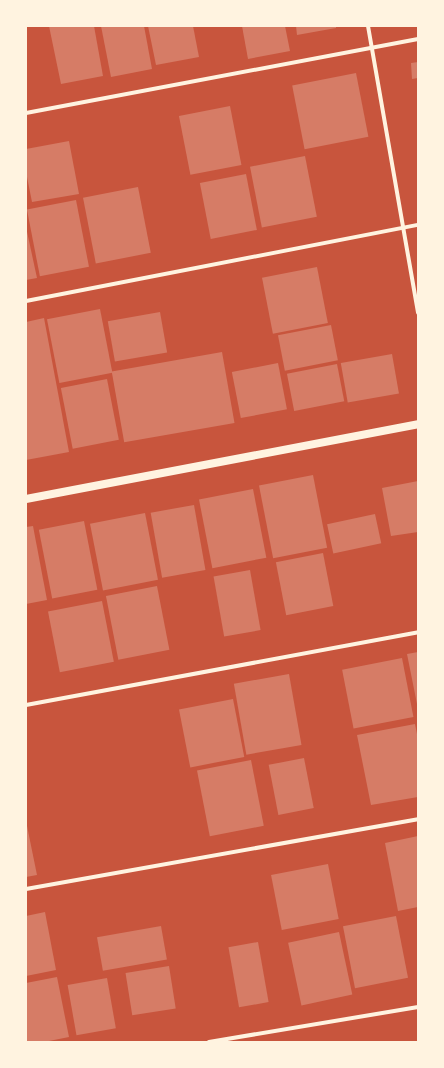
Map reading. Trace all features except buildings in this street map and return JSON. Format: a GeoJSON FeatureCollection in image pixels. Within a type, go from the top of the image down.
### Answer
{"type":"FeatureCollection","features":[{"type":"Feature","properties":{"kind":"main road"},"geometry":{"type":"LineString","coordinates":[[26,499],[418,424]]}},
{"type":"Feature","properties":{"kind":"street"},"geometry":{"type":"LineString","coordinates":[[368,26],[418,312]]}},
{"type":"Feature","properties":{"kind":"street"},"geometry":{"type":"LineString","coordinates":[[26,113],[418,39]]}},
{"type":"Feature","properties":{"kind":"street"},"geometry":{"type":"LineString","coordinates":[[26,300],[418,225]]}},
{"type":"Feature","properties":{"kind":"street"},"geometry":{"type":"LineString","coordinates":[[26,706],[418,632]]}},
{"type":"Feature","properties":{"kind":"street"},"geometry":{"type":"LineString","coordinates":[[26,889],[418,819]]}},
{"type":"Feature","properties":{"kind":"street"},"geometry":{"type":"LineString","coordinates":[[209,1042],[418,1007]]}}]}
